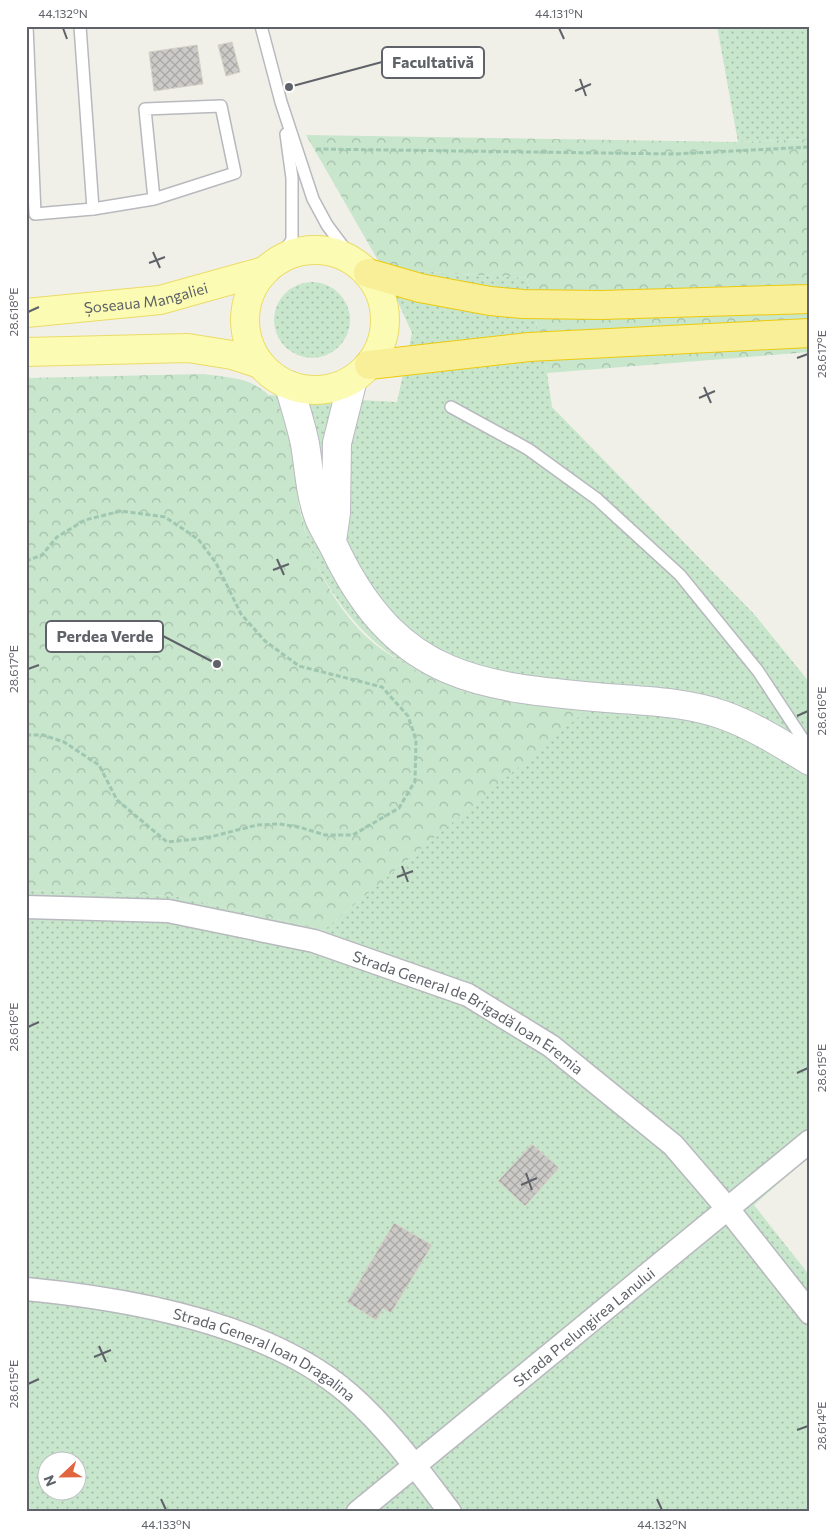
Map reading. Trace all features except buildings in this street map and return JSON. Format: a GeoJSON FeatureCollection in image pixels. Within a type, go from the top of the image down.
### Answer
{"type":"FeatureCollection","features":[{"type":"Feature","properties":{"kind":"highway"},"geometry":{"type":"LineString","coordinates":[[361,267],[420,288],[490,301],[523,304],[601,305],[810,299]]}},
{"type":"Feature","properties":{"kind":"highway"},"geometry":{"type":"LineString","coordinates":[[361,372],[529,347],[810,332]]}},
{"type":"Feature","properties":{"kind":"main road"},"geometry":{"type":"LineString","coordinates":[[332,541],[336,513],[337,443],[361,372],[381,345],[386,324],[382,296],[361,267],[333,251],[313,249],[292,253],[271,265],[252,289],[246,305],[246,328],[250,347],[260,364],[272,375],[289,385],[307,390],[328,389],[361,372]]}},
{"type":"Feature","properties":{"kind":"main road","name":"Șoseaua Mangaliei"},"geometry":{"type":"LineString","coordinates":[[26,313],[160,300],[271,265]]}},
{"type":"Feature","properties":{"kind":"main road"},"geometry":{"type":"LineString","coordinates":[[26,352],[188,348],[232,355],[260,364]]}},
{"type":"Feature","properties":{"kind":"main road"},"geometry":{"type":"LineString","coordinates":[[289,385],[304,442],[319,519],[354,586],[397,638],[427,659],[454,673],[492,684],[536,691],[676,704],[722,714],[768,735],[810,761]]}},
{"type":"Feature","properties":{"kind":"street","name":"Strada General de Brigadă Ioan Eremia"},"geometry":{"type":"LineString","coordinates":[[26,906],[177,913],[314,941],[468,995],[551,1046],[673,1145],[728,1210],[810,1313]]}},
{"type":"Feature","properties":{"kind":"street","name":"Strada Prelungirea Lanului"},"geometry":{"type":"LineString","coordinates":[[358,1512],[810,1141]]}},
{"type":"Feature","properties":{"kind":"street","name":"Strada General Ioan Dragalina"},"geometry":{"type":"LineString","coordinates":[[26,1289],[126,1301],[187,1316],[274,1348],[314,1369],[349,1394],[414,1466],[450,1512]]}},
{"type":"Feature","properties":{"kind":"lane"},"geometry":{"type":"LineString","coordinates":[[27,26],[35,214],[93,209],[154,198],[235,173],[221,106],[145,109],[154,198]]}},
{"type":"Feature","properties":{"kind":"lane"},"geometry":{"type":"LineString","coordinates":[[80,26],[93,209]]}},
{"type":"Feature","properties":{"kind":"lane"},"geometry":{"type":"LineString","coordinates":[[261,26],[296,149],[313,199],[327,225],[361,267]]}},
{"type":"Feature","properties":{"kind":"lane"},"geometry":{"type":"LineString","coordinates":[[271,265],[292,240],[292,178],[282,102]]}},
{"type":"Feature","properties":{"kind":"lane"},"geometry":{"type":"LineString","coordinates":[[451,407],[528,449],[597,499],[680,575],[758,671],[810,750]]}},
{"type":"Feature","properties":{"kind":"path"},"geometry":{"type":"LineString","coordinates":[[296,149],[675,154],[810,146]]}},
{"type":"Feature","properties":{"kind":"path"},"geometry":{"type":"LineString","coordinates":[[26,560],[42,555],[57,537],[85,520],[121,511],[165,517],[198,538],[216,563],[241,614],[265,641],[299,666],[382,687],[408,716],[416,740],[415,782],[399,808],[353,835],[325,836],[300,827],[279,824],[257,825],[206,838],[167,842],[117,800],[99,765],[64,742],[43,735],[26,735]]}},
{"type":"Feature","properties":{"kind":"green space"},"geometry":{"type":"Polygon","coordinates":[[[717,26],[810,26],[810,139],[738,142],[717,26]]]}},
{"type":"Feature","properties":{"kind":"green space"},"geometry":{"type":"Polygon","coordinates":[[[306,135],[738,142],[810,139],[810,352],[547,373],[527,278],[383,269],[306,135]]]}},
{"type":"Feature","properties":{"kind":"green space"},"geometry":{"type":"Polygon","coordinates":[[[383,269],[527,278],[547,373],[552,407],[754,614],[810,683],[810,1156],[754,1205],[810,1276],[810,1512],[26,1512],[26,890],[175,896],[324,930],[587,709],[505,700],[478,695],[446,685],[416,671],[389,653],[364,632],[343,607],[325,579],[311,549],[302,517],[290,440],[278,410],[269,395],[397,402],[412,333],[383,269]]]}},
{"type":"Feature","properties":{"kind":"green space"},"geometry":{"type":"Polygon","coordinates":[[[312,282],[326,285],[339,293],[347,306],[350,320],[347,334],[339,347],[326,355],[312,358],[298,355],[285,347],[277,334],[274,320],[277,306],[285,293],[298,285],[312,282]]]}},
{"type":"Feature","properties":{"kind":"green space"},"geometry":{"type":"Polygon","coordinates":[[[204,374],[246,381],[258,387],[272,398],[282,412],[292,447],[299,503],[307,538],[331,592],[342,609],[369,639],[406,665],[442,683],[466,692],[506,700],[588,709],[324,930],[175,896],[26,890],[26,378],[204,374]]]}},
{"type":"Feature","properties":{"kind":"place","name":"Facultativă"},"geometry":{"type":"Point","coordinates":[289,87]}},
{"type":"Feature","properties":{"kind":"place","name":"Perdea Verde"},"geometry":{"type":"Point","coordinates":[217,664]}}]}
